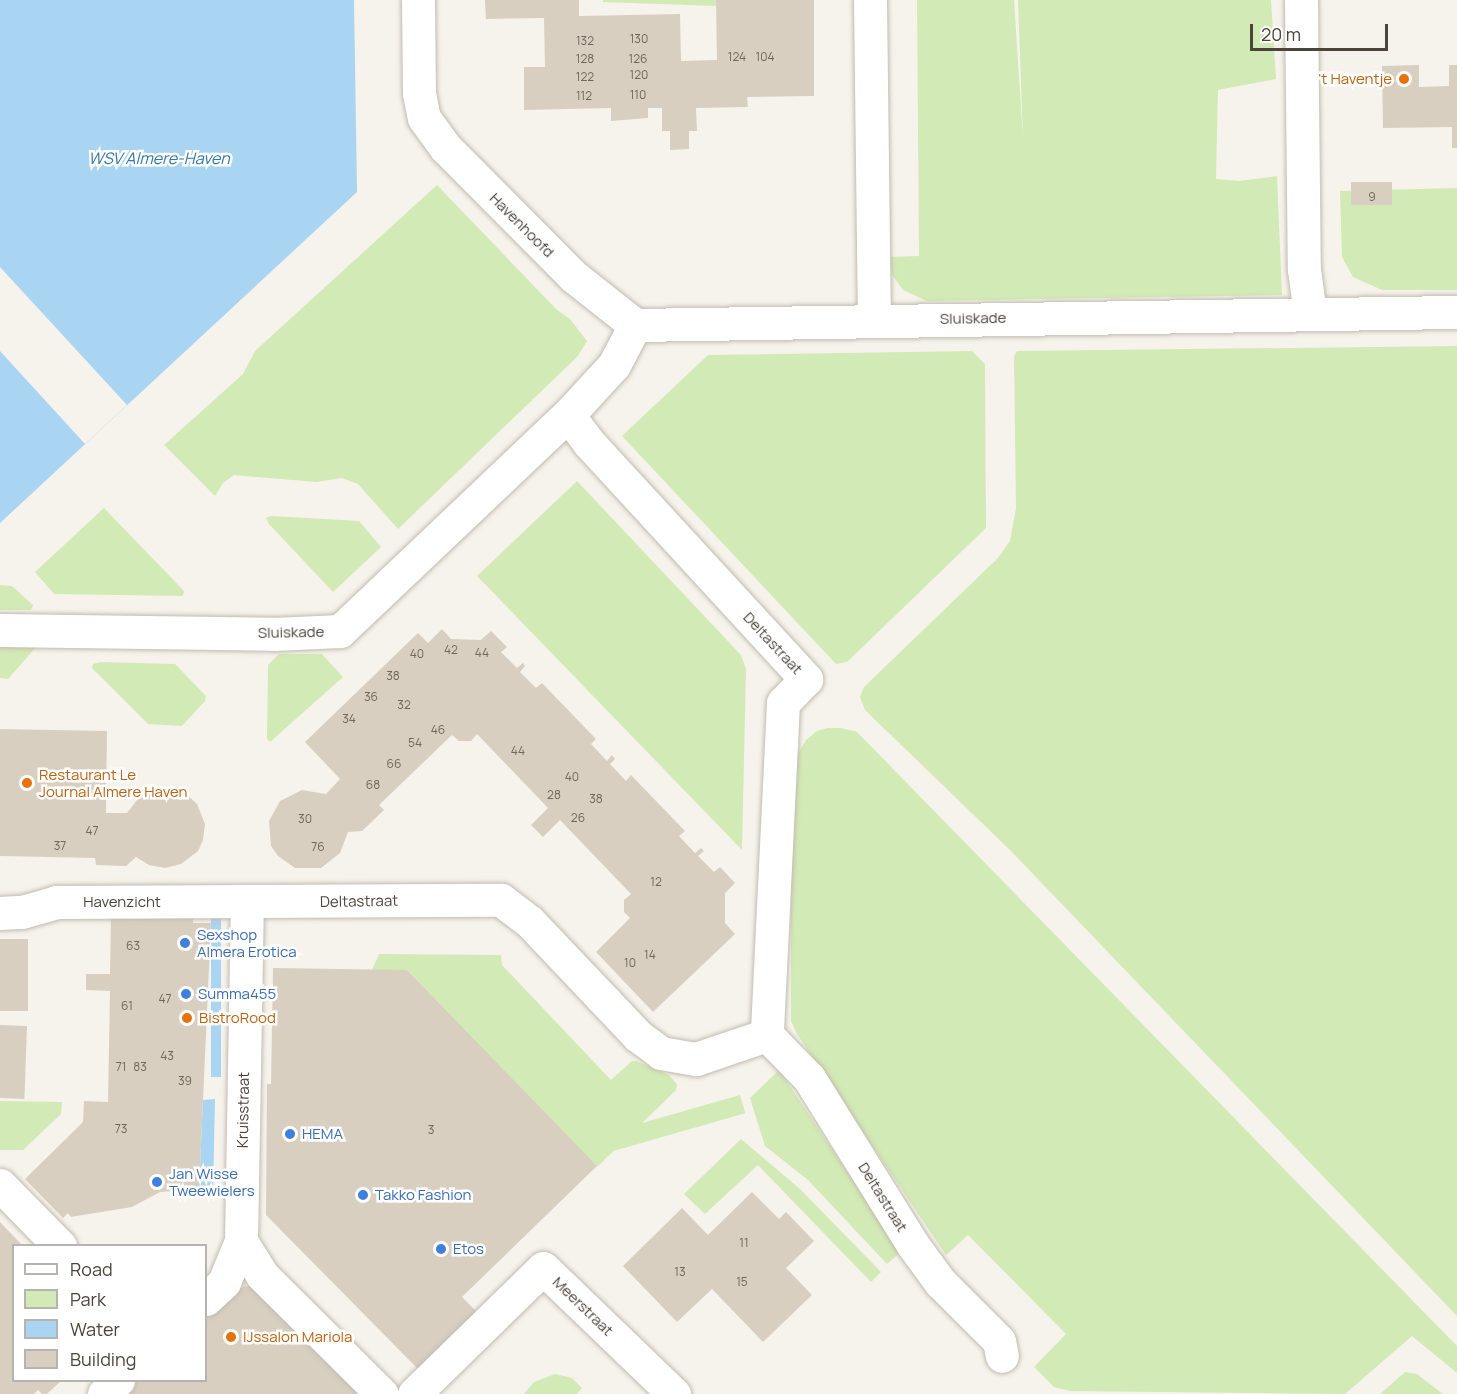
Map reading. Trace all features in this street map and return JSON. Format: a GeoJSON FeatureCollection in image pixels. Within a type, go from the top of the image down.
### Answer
{"type":"FeatureCollection","features":[{"type":"Feature","properties":{"kind":"street","name":"Havenhoofd"},"geometry":{"type":"LineString","coordinates":[[418,0],[419,93],[424,118],[446,148],[573,276],[635,325]]}},
{"type":"Feature","properties":{"kind":"street"},"geometry":{"type":"LineString","coordinates":[[870,0],[874,320]]}},
{"type":"Feature","properties":{"kind":"street"},"geometry":{"type":"LineString","coordinates":[[1301,0],[1304,269],[1310,314]]}},
{"type":"Feature","properties":{"kind":"street","name":"Sluiskade"},"geometry":{"type":"LineString","coordinates":[[635,325],[1457,312]]}},
{"type":"Feature","properties":{"kind":"street"},"geometry":{"type":"LineString","coordinates":[[568,415],[614,365],[635,325]]}},
{"type":"Feature","properties":{"kind":"street","name":"Sluiskade"},"geometry":{"type":"LineString","coordinates":[[0,630],[273,634],[340,631],[568,415]]}},
{"type":"Feature","properties":{"kind":"street","name":"Deltastraat"},"geometry":{"type":"LineString","coordinates":[[568,415],[589,443],[806,679],[783,703],[766,1035],[809,1078],[913,1245],[940,1282],[999,1341],[1002,1356]]}},
{"type":"Feature","properties":{"kind":"street","name":"Deltastraat"},"geometry":{"type":"LineString","coordinates":[[246,906],[501,900],[529,921],[638,1036],[662,1053],[696,1059],[766,1035]]}},
{"type":"Feature","properties":{"kind":"street","name":"Havenzicht"},"geometry":{"type":"LineString","coordinates":[[0,913],[22,912],[56,902],[246,906]]}},
{"type":"Feature","properties":{"kind":"street","name":"Kruisstraat"},"geometry":{"type":"LineString","coordinates":[[207,1298],[224,1282],[241,1241],[246,906]]}},
{"type":"Feature","properties":{"kind":"street"},"geometry":{"type":"LineString","coordinates":[[0,1185],[59,1244]]}},
{"type":"Feature","properties":{"kind":"street"},"geometry":{"type":"LineString","coordinates":[[241,1241],[262,1275],[382,1394]]}},
{"type":"Feature","properties":{"kind":"street","name":"Meerstraat"},"geometry":{"type":"LineString","coordinates":[[414,1394],[543,1268],[674,1394]]}},
{"type":"Feature","properties":{"kind":"street"},"geometry":{"type":"LineString","coordinates":[[104,1394],[116,1382]]}},
{"type":"Feature","properties":{"kind":"green space"},"geometry":{"type":"Polygon","coordinates":[[[603,0],[716,0],[716,6],[603,2],[603,0]]]}},
{"type":"Feature","properties":{"kind":"green space"},"geometry":{"type":"Polygon","coordinates":[[[917,0],[1014,0],[1023,139],[1018,0],[1271,0],[1276,79],[1218,90],[1216,179],[1239,181],[1277,176],[1282,295],[927,301],[903,290],[892,275],[889,262],[891,257],[919,256],[917,0]]]}},
{"type":"Feature","properties":{"kind":"green space"},"geometry":{"type":"Polygon","coordinates":[[[437,185],[557,310],[570,319],[587,341],[578,356],[398,529],[358,484],[342,478],[316,482],[234,475],[223,483],[215,496],[164,445],[243,374],[255,351],[437,185]]]}},
{"type":"Feature","properties":{"kind":"green space"},"geometry":{"type":"Polygon","coordinates":[[[1457,188],[1457,290],[1382,290],[1353,277],[1342,257],[1340,191],[1457,188]]]}},
{"type":"Feature","properties":{"kind":"green space"},"geometry":{"type":"Polygon","coordinates":[[[1457,346],[1457,1316],[1011,851],[865,710],[860,697],[864,687],[998,558],[1010,541],[1016,508],[1014,356],[1017,351],[1457,346]]]}},
{"type":"Feature","properties":{"kind":"green space"},"geometry":{"type":"Polygon","coordinates":[[[972,351],[985,364],[986,528],[847,662],[836,664],[622,436],[708,355],[972,351]]]}},
{"type":"Feature","properties":{"kind":"green space"},"geometry":{"type":"Polygon","coordinates":[[[577,481],[741,655],[746,669],[742,850],[477,576],[577,481]]]}},
{"type":"Feature","properties":{"kind":"green space"},"geometry":{"type":"Polygon","coordinates":[[[104,508],[184,591],[183,596],[54,594],[35,572],[104,508]]]}},
{"type":"Feature","properties":{"kind":"green space"},"geometry":{"type":"Polygon","coordinates":[[[271,516],[359,521],[381,547],[333,592],[269,524],[266,518],[271,516]]]}},
{"type":"Feature","properties":{"kind":"green space"},"geometry":{"type":"Polygon","coordinates":[[[0,585],[12,586],[33,605],[31,610],[0,610],[0,585]]]}},
{"type":"Feature","properties":{"kind":"green space"},"geometry":{"type":"Polygon","coordinates":[[[0,645],[37,646],[8,679],[0,678],[0,645]]]}},
{"type":"Feature","properties":{"kind":"green space"},"geometry":{"type":"Polygon","coordinates":[[[279,654],[322,654],[343,677],[270,742],[267,739],[268,665],[279,654]]]}},
{"type":"Feature","properties":{"kind":"green space"},"geometry":{"type":"Polygon","coordinates":[[[101,662],[175,664],[206,696],[205,701],[182,726],[148,724],[92,668],[93,664],[101,662]]]}},
{"type":"Feature","properties":{"kind":"green space"},"geometry":{"type":"Polygon","coordinates":[[[828,728],[857,732],[1457,1346],[1457,1373],[1412,1336],[1345,1394],[1070,1391],[1054,1387],[1034,1367],[1066,1334],[968,1235],[946,1255],[797,1034],[791,1021],[791,780],[796,757],[806,740],[817,731],[828,728]]]}},
{"type":"Feature","properties":{"kind":"green space"},"geometry":{"type":"Polygon","coordinates":[[[379,954],[501,955],[502,965],[611,1080],[632,1061],[636,1061],[669,1075],[677,1084],[676,1090],[597,1167],[407,970],[372,970],[379,954]]]}},
{"type":"Feature","properties":{"kind":"green space"},"geometry":{"type":"Polygon","coordinates":[[[779,1070],[901,1252],[887,1264],[808,1180],[765,1146],[750,1098],[779,1070]]]}},
{"type":"Feature","properties":{"kind":"green space"},"geometry":{"type":"Polygon","coordinates":[[[740,1095],[745,1113],[544,1171],[539,1153],[740,1095]]]}},
{"type":"Feature","properties":{"kind":"green space"},"geometry":{"type":"Polygon","coordinates":[[[0,1101],[62,1102],[61,1114],[23,1150],[0,1150],[0,1101]]]}},
{"type":"Feature","properties":{"kind":"green space"},"geometry":{"type":"Polygon","coordinates":[[[741,1139],[800,1189],[881,1272],[871,1282],[758,1165],[705,1214],[684,1194],[741,1139]]]}},
{"type":"Feature","properties":{"kind":"green space"},"geometry":{"type":"Polygon","coordinates":[[[1405,1372],[1417,1374],[1443,1394],[1380,1394],[1405,1372]]]}},
{"type":"Feature","properties":{"kind":"green space"},"geometry":{"type":"Polygon","coordinates":[[[555,1374],[572,1378],[582,1388],[577,1394],[524,1394],[534,1382],[555,1374]]]}},
{"type":"Feature","properties":{"kind":"water","name":"WSV Almere-Haven"},"geometry":{"type":"Polygon","coordinates":[[[0,0],[354,0],[357,192],[0,523],[0,0]]]}},
{"type":"Feature","properties":{"kind":"water"},"geometry":{"type":"Polygon","coordinates":[[[211,913],[221,913],[221,1077],[211,1077],[211,913]]]}},
{"type":"Feature","properties":{"kind":"water"},"geometry":{"type":"Polygon","coordinates":[[[215,1099],[213,1192],[199,1189],[203,1100],[215,1099]]]}},
{"type":"Feature","properties":{"kind":"pier"},"geometry":{"type":"Polygon","coordinates":[[[0,267],[127,405],[85,444],[0,351],[0,267]]]}},
{"type":"Feature","properties":{"kind":"building"},"geometry":{"type":"Polygon","coordinates":[[[485,0],[579,0],[579,16],[680,14],[681,61],[717,60],[716,0],[814,0],[814,96],[747,97],[748,107],[696,108],[697,131],[689,131],[689,149],[670,150],[670,131],[662,131],[662,108],[648,108],[648,118],[611,121],[611,108],[524,110],[524,67],[545,67],[544,18],[486,19],[485,0]]]}},
{"type":"Feature","properties":{"kind":"building"},"geometry":{"type":"Polygon","coordinates":[[[1419,65],[1419,87],[1449,86],[1449,65],[1457,65],[1457,148],[1452,148],[1452,127],[1383,128],[1382,66],[1419,65]]]}},
{"type":"Feature","properties":{"kind":"building"},"geometry":{"type":"Polygon","coordinates":[[[1351,182],[1392,182],[1392,205],[1351,205],[1351,182]]]}},
{"type":"Feature","properties":{"kind":"building"},"geometry":{"type":"Polygon","coordinates":[[[442,629],[451,639],[481,640],[491,631],[507,647],[501,652],[517,668],[523,663],[525,666],[520,672],[536,688],[542,683],[596,739],[591,744],[607,761],[612,755],[615,759],[610,764],[626,781],[631,775],[685,831],[679,836],[695,853],[701,848],[704,851],[698,856],[714,872],[720,867],[735,883],[725,893],[725,923],[735,934],[653,1012],[596,952],[630,918],[624,912],[624,900],[631,894],[560,820],[543,837],[531,825],[548,808],[477,734],[471,741],[459,741],[452,735],[379,805],[384,810],[362,831],[348,832],[340,853],[321,868],[295,868],[278,856],[271,846],[269,821],[280,801],[302,790],[326,794],[340,779],[305,742],[418,633],[428,643],[442,629]]]}},
{"type":"Feature","properties":{"kind":"building"},"geometry":{"type":"Polygon","coordinates":[[[0,729],[107,731],[106,813],[127,813],[137,800],[152,790],[169,788],[185,793],[197,804],[205,824],[203,840],[198,851],[181,864],[165,868],[149,865],[136,857],[126,866],[96,865],[95,858],[0,856],[0,729]]]}},
{"type":"Feature","properties":{"kind":"building"},"geometry":{"type":"Polygon","coordinates":[[[111,916],[193,918],[193,923],[211,923],[199,1189],[160,1192],[132,1207],[71,1217],[68,1213],[63,1218],[25,1179],[83,1122],[84,1101],[108,1102],[110,991],[86,990],[86,974],[110,974],[111,916]]]}},
{"type":"Feature","properties":{"kind":"building"},"geometry":{"type":"Polygon","coordinates":[[[0,939],[28,939],[28,1011],[0,1011],[0,939]]]}},
{"type":"Feature","properties":{"kind":"building"},"geometry":{"type":"Polygon","coordinates":[[[273,968],[407,970],[597,1166],[462,1297],[477,1312],[418,1369],[266,1215],[267,1084],[271,1084],[273,968]]]}},
{"type":"Feature","properties":{"kind":"building"},"geometry":{"type":"Polygon","coordinates":[[[0,1025],[27,1026],[24,1099],[0,1098],[0,1025]]]}},
{"type":"Feature","properties":{"kind":"building"},"geometry":{"type":"Polygon","coordinates":[[[752,1192],[779,1219],[786,1212],[814,1241],[786,1268],[812,1295],[763,1342],[712,1289],[677,1322],[623,1266],[682,1208],[708,1235],[752,1192]]]}},
{"type":"Feature","properties":{"kind":"building"},"geometry":{"type":"Polygon","coordinates":[[[0,1222],[21,1244],[12,1244],[12,1382],[60,1382],[47,1394],[42,1394],[38,1390],[34,1394],[0,1394],[0,1222]]]}},
{"type":"Feature","properties":{"kind":"building"},"geometry":{"type":"Polygon","coordinates":[[[245,1286],[259,1288],[370,1394],[118,1394],[130,1382],[207,1382],[207,1314],[226,1297],[245,1286]]]}},
{"type":"Feature","properties":{"kind":"place","name":"'t Haventje"},"geometry":{"type":"Point","coordinates":[1404,79]}},
{"type":"Feature","properties":{"kind":"place","name":"Restaurant Le Journal Almere Haven"},"geometry":{"type":"Point","coordinates":[27,783]}},
{"type":"Feature","properties":{"kind":"place","name":"Sexshop Almera Erotica"},"geometry":{"type":"Point","coordinates":[185,943]}},
{"type":"Feature","properties":{"kind":"place","name":"Summa455"},"geometry":{"type":"Point","coordinates":[186,994]}},
{"type":"Feature","properties":{"kind":"place","name":"BistroRood"},"geometry":{"type":"Point","coordinates":[187,1018]}},
{"type":"Feature","properties":{"kind":"place","name":"HEMA"},"geometry":{"type":"Point","coordinates":[290,1134]}},
{"type":"Feature","properties":{"kind":"place","name":"Jan Wisse Tweewielers"},"geometry":{"type":"Point","coordinates":[157,1182]}},
{"type":"Feature","properties":{"kind":"place","name":"Takko Fashion"},"geometry":{"type":"Point","coordinates":[363,1195]}},
{"type":"Feature","properties":{"kind":"place","name":"Etos"},"geometry":{"type":"Point","coordinates":[441,1249]}},
{"type":"Feature","properties":{"kind":"place","name":"IJssalon Mariola"},"geometry":{"type":"Point","coordinates":[231,1337]}}]}
